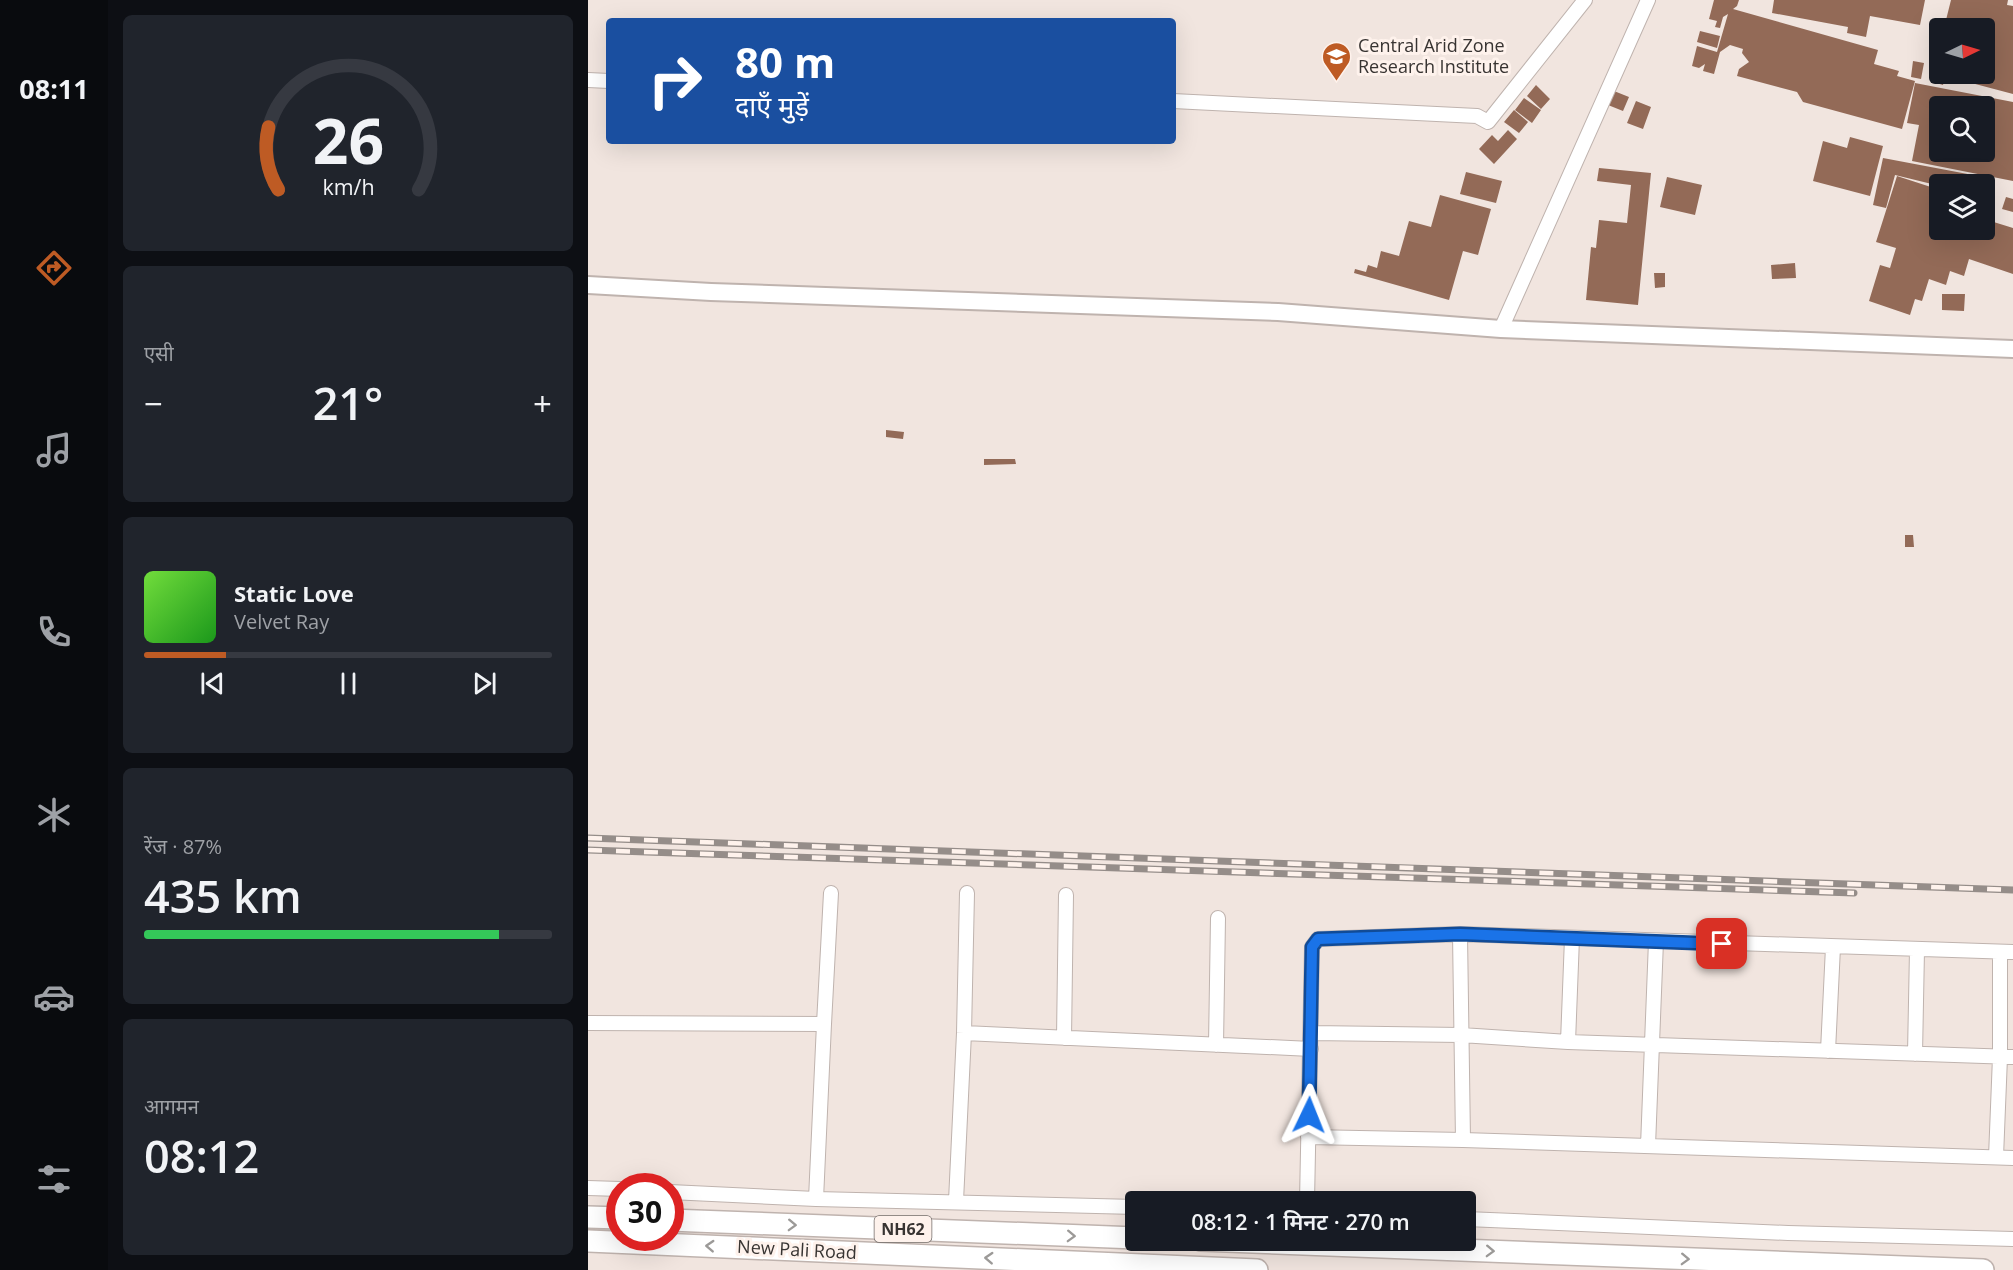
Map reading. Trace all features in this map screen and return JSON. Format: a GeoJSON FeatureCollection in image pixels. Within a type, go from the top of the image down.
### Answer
{"type":"FeatureCollection","features":[{"type":"Feature","properties":{"kind":"highway"},"geometry":{"type":"LineString","coordinates":[[588,1217],[606,1218]]}},
{"type":"Feature","properties":{"kind":"highway","name":"New Pali Road"},"geometry":{"type":"LineString","coordinates":[[684,1221],[1125,1238]]}},
{"type":"Feature","properties":{"kind":"highway","name":"New Pali Road"},"geometry":{"type":"LineString","coordinates":[[588,1241],[1257,1270]]}},
{"type":"Feature","properties":{"kind":"highway"},"geometry":{"type":"LineString","coordinates":[[1476,1251],[1983,1270]]}},
{"type":"Feature","properties":{"kind":"street"},"geometry":{"type":"LineString","coordinates":[[1176,101],[1477,116],[1488,122],[1585,0]]}},
{"type":"Feature","properties":{"kind":"street"},"geometry":{"type":"LineString","coordinates":[[1501,329],[1647,0]]}},
{"type":"Feature","properties":{"kind":"street"},"geometry":{"type":"LineString","coordinates":[[588,80],[606,81]]}},
{"type":"Feature","properties":{"kind":"street"},"geometry":{"type":"LineString","coordinates":[[588,285],[711,292],[1278,312],[1501,329],[2013,348]]}},
{"type":"Feature","properties":{"kind":"street"},"geometry":{"type":"LineString","coordinates":[[956,1202],[964,1033],[967,892]]}},
{"type":"Feature","properties":{"kind":"street"},"geometry":{"type":"LineString","coordinates":[[816,1198],[831,893]]}},
{"type":"Feature","properties":{"kind":"street"},"geometry":{"type":"LineString","coordinates":[[1064,1038],[1066,895]]}},
{"type":"Feature","properties":{"kind":"street"},"geometry":{"type":"LineString","coordinates":[[1216,1045],[1218,918]]}},
{"type":"Feature","properties":{"kind":"street"},"geometry":{"type":"LineString","coordinates":[[1460,934],[1463,1140]]}},
{"type":"Feature","properties":{"kind":"street"},"geometry":{"type":"LineString","coordinates":[[1307,1191],[1312,947],[1318,939],[1460,934],[2006,952],[2006,1057],[1996,1157]]}},
{"type":"Feature","properties":{"kind":"street"},"geometry":{"type":"LineString","coordinates":[[1568,1042],[1572,938]]}},
{"type":"Feature","properties":{"kind":"street"},"geometry":{"type":"LineString","coordinates":[[1648,1146],[1656,941]]}},
{"type":"Feature","properties":{"kind":"street"},"geometry":{"type":"LineString","coordinates":[[1828,1051],[1833,947]]}},
{"type":"Feature","properties":{"kind":"street"},"geometry":{"type":"LineString","coordinates":[[1915,1054],[1917,950]]}},
{"type":"Feature","properties":{"kind":"street"},"geometry":{"type":"LineString","coordinates":[[588,1023],[824,1024]]}},
{"type":"Feature","properties":{"kind":"street"},"geometry":{"type":"LineString","coordinates":[[964,1033],[1311,1049]]}},
{"type":"Feature","properties":{"kind":"street"},"geometry":{"type":"LineString","coordinates":[[1311,1033],[1461,1035],[1568,1042],[2006,1057]]}},
{"type":"Feature","properties":{"kind":"street"},"geometry":{"type":"LineString","coordinates":[[1308,1137],[2013,1158]]}},
{"type":"Feature","properties":{"kind":"street"},"geometry":{"type":"LineString","coordinates":[[588,1188],[606,1189]]}},
{"type":"Feature","properties":{"kind":"street"},"geometry":{"type":"LineString","coordinates":[[684,1193],[1125,1207]]}},
{"type":"Feature","properties":{"kind":"street"},"geometry":{"type":"LineString","coordinates":[[1476,1219],[1788,1233],[2013,1239]]}},
{"type":"Feature","properties":{"kind":"building"},"geometry":{"type":"Polygon","coordinates":[[[1714,0],[1739,0],[1733,9],[1878,50],[1874,64],[1899,71],[1897,76],[1915,81],[1902,129],[1803,102],[1797,92],[1737,76],[1739,69],[1749,62],[1742,53],[1743,49],[1730,45],[1720,52],[1714,74],[1703,71],[1705,64],[1699,68],[1692,66],[1697,46],[1717,52],[1728,14],[1723,17],[1720,28],[1715,27],[1717,21],[1709,19],[1714,0]]]}},
{"type":"Feature","properties":{"kind":"building"},"geometry":{"type":"Polygon","coordinates":[[[1774,0],[1925,0],[1920,25],[1870,16],[1866,37],[1847,33],[1848,27],[1772,13],[1774,0]]]}},
{"type":"Feature","properties":{"kind":"building"},"geometry":{"type":"Polygon","coordinates":[[[1951,0],[2008,0],[2007,5],[2013,6],[2013,94],[1975,84],[1995,84],[1995,18],[1946,18],[1951,0]]]}},
{"type":"Feature","properties":{"kind":"building"},"geometry":{"type":"Polygon","coordinates":[[[1700,31],[1720,36],[1717,48],[1697,42],[1700,31]]]}},
{"type":"Feature","properties":{"kind":"building"},"geometry":{"type":"Polygon","coordinates":[[[1913,61],[1924,63],[1921,79],[1911,77],[1913,61]]]}},
{"type":"Feature","properties":{"kind":"building"},"geometry":{"type":"Polygon","coordinates":[[[1915,83],[1982,96],[1929,96],[1929,162],[1995,162],[1995,99],[2013,102],[2013,181],[1995,177],[1995,174],[1978,174],[1912,161],[1919,125],[1907,123],[1915,83]]]}},
{"type":"Feature","properties":{"kind":"building"},"geometry":{"type":"Polygon","coordinates":[[[1536,85],[1550,99],[1541,109],[1527,96],[1536,85]]]}},
{"type":"Feature","properties":{"kind":"building"},"geometry":{"type":"Polygon","coordinates":[[[1614,91],[1629,97],[1623,111],[1608,105],[1614,91]]]}},
{"type":"Feature","properties":{"kind":"building"},"geometry":{"type":"Polygon","coordinates":[[[1524,98],[1541,110],[1532,123],[1515,110],[1524,98]]]}},
{"type":"Feature","properties":{"kind":"building"},"geometry":{"type":"Polygon","coordinates":[[[1636,101],[1651,107],[1643,129],[1627,123],[1636,101]]]}},
{"type":"Feature","properties":{"kind":"building"},"geometry":{"type":"Polygon","coordinates":[[[1514,110],[1528,122],[1519,133],[1504,122],[1514,110]]]}},
{"type":"Feature","properties":{"kind":"building"},"geometry":{"type":"Polygon","coordinates":[[[1508,130],[1517,139],[1494,164],[1479,149],[1492,135],[1498,141],[1508,130]]]}},
{"type":"Feature","properties":{"kind":"building"},"geometry":{"type":"Polygon","coordinates":[[[1850,137],[1883,146],[1870,196],[1813,181],[1823,141],[1847,148],[1850,137]]]}},
{"type":"Feature","properties":{"kind":"building"},"geometry":{"type":"Polygon","coordinates":[[[1883,158],[1968,174],[1929,174],[1929,183],[1895,175],[1886,208],[1873,205],[1883,158]]]}},
{"type":"Feature","properties":{"kind":"building"},"geometry":{"type":"Polygon","coordinates":[[[1599,168],[1651,173],[1638,305],[1586,300],[1591,247],[1596,248],[1599,220],[1627,223],[1631,185],[1597,181],[1599,168]]]}},
{"type":"Feature","properties":{"kind":"building"},"geometry":{"type":"Polygon","coordinates":[[[1466,172],[1502,181],[1496,203],[1460,194],[1466,172]]]}},
{"type":"Feature","properties":{"kind":"building"},"geometry":{"type":"Polygon","coordinates":[[[1897,176],[1929,186],[1929,240],[1995,240],[1995,222],[2013,228],[2013,274],[1969,259],[1964,276],[1950,271],[1946,285],[1929,279],[1922,301],[1915,299],[1910,315],[1869,301],[1880,265],[1890,268],[1896,248],[1876,242],[1897,176]]]}},
{"type":"Feature","properties":{"kind":"building"},"geometry":{"type":"Polygon","coordinates":[[[1667,177],[1702,185],[1695,215],[1660,207],[1667,177]]]}},
{"type":"Feature","properties":{"kind":"building"},"geometry":{"type":"Polygon","coordinates":[[[1440,195],[1491,209],[1478,255],[1463,251],[1449,300],[1354,273],[1355,269],[1366,272],[1368,265],[1377,268],[1381,251],[1399,256],[1409,221],[1431,227],[1440,195]]]}},
{"type":"Feature","properties":{"kind":"building"},"geometry":{"type":"Polygon","coordinates":[[[2006,197],[2013,199],[2013,212],[2002,209],[2006,197]]]}},
{"type":"Feature","properties":{"kind":"building"},"geometry":{"type":"Polygon","coordinates":[[[1795,263],[1796,278],[1772,279],[1771,265],[1795,263]]]}},
{"type":"Feature","properties":{"kind":"building"},"geometry":{"type":"Polygon","coordinates":[[[1654,273],[1665,273],[1665,287],[1655,288],[1654,273]]]}},
{"type":"Feature","properties":{"kind":"building"},"geometry":{"type":"Polygon","coordinates":[[[1942,294],[1965,294],[1964,311],[1942,310],[1942,294]]]}},
{"type":"Feature","properties":{"kind":"building"},"geometry":{"type":"Polygon","coordinates":[[[886,430],[904,432],[903,439],[886,437],[886,430]]]}},
{"type":"Feature","properties":{"kind":"building"},"geometry":{"type":"Polygon","coordinates":[[[984,459],[1015,459],[1016,464],[984,465],[984,459]]]}},
{"type":"Feature","properties":{"kind":"building"},"geometry":{"type":"Polygon","coordinates":[[[1905,535],[1913,535],[1914,547],[1905,547],[1905,535]]]}},
{"type":"Feature","properties":{"kind":"railway"},"geometry":{"type":"LineString","coordinates":[[588,838],[2013,890]]}},
{"type":"Feature","properties":{"kind":"railway"},"geometry":{"type":"LineString","coordinates":[[588,850],[1854,893]]}},
{"type":"Feature","properties":{"kind":"place","name":"Central Arid Zone Research Institute"},"geometry":{"type":"Point","coordinates":[1337,82]}},
{"type":"Feature","properties":{"kind":"route"},"geometry":{"type":"LineString","coordinates":[[1309,1115],[1312,947],[1318,939],[1460,934],[1722,944]]}}]}
